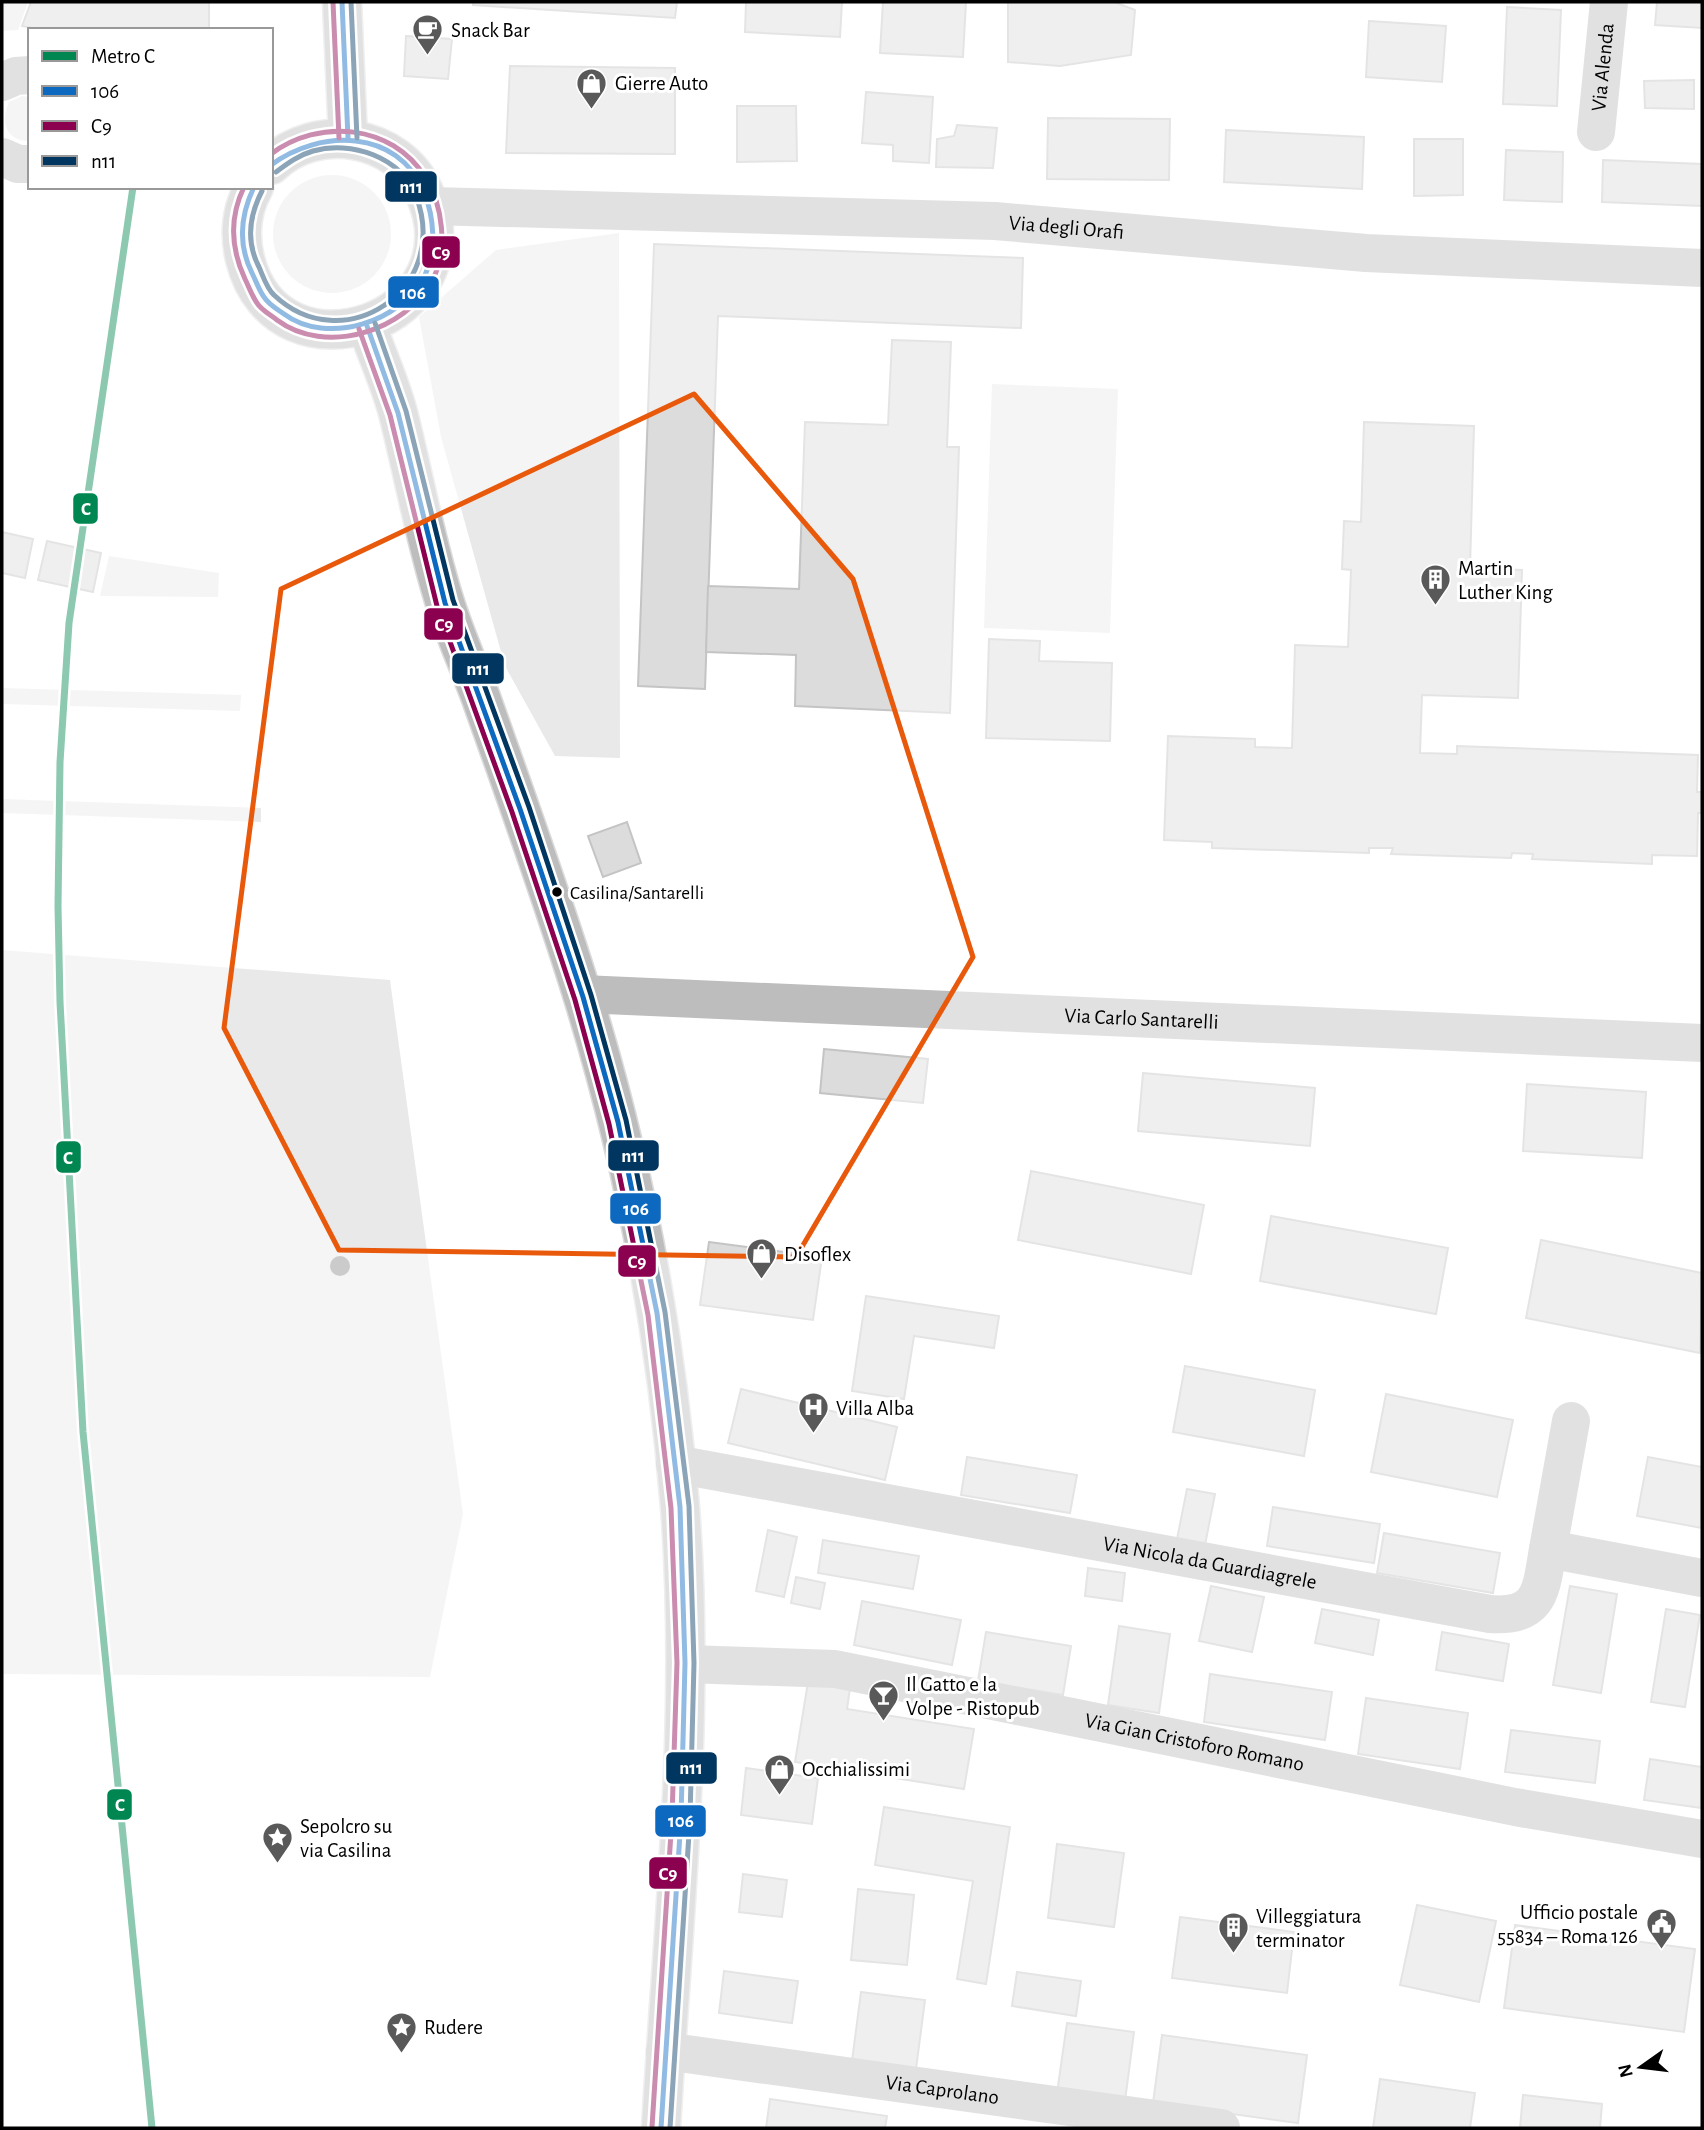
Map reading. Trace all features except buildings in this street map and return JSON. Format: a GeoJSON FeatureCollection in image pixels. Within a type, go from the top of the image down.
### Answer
{"type":"FeatureCollection","features":[{"type":"Feature","properties":{"kind":"street"},"geometry":{"type":"LineString","coordinates":[[342,2],[348,138]]}},
{"type":"Feature","properties":{"kind":"street","name":"Via Alenda"},"geometry":{"type":"LineString","coordinates":[[1596,132],[1609,2]]}},
{"type":"Feature","properties":{"kind":"street"},"geometry":{"type":"LineString","coordinates":[[2,82],[16,76],[28,75]]}},
{"type":"Feature","properties":{"kind":"street"},"geometry":{"type":"LineString","coordinates":[[246,190],[242,223],[244,254],[250,275],[270,302],[290,318],[315,328],[337,331],[367,326],[403,305],[422,281],[429,264],[434,235],[430,206],[419,182],[400,160],[378,148],[348,138],[309,142],[291,149],[273,162]]}},
{"type":"Feature","properties":{"kind":"street"},"geometry":{"type":"LineString","coordinates":[[2,157],[18,164],[28,164]]}},
{"type":"Feature","properties":{"kind":"street","name":"Via degli Orafi"},"geometry":{"type":"LineString","coordinates":[[430,206],[995,221],[1366,253],[1702,268]]}},
{"type":"Feature","properties":{"kind":"street"},"geometry":{"type":"LineString","coordinates":[[367,326],[399,417],[423,528],[446,608],[480,695],[582,994],[619,1128],[650,1273],[675,1464],[684,1569],[686,1664],[680,1862],[661,2128]]}},
{"type":"Feature","properties":{"kind":"street","name":"Via Carlo Santarelli"},"geometry":{"type":"LineString","coordinates":[[582,994],[1702,1043]]}},
{"type":"Feature","properties":{"kind":"street","name":"Via Nicola da Guardiagrele"},"geometry":{"type":"LineString","coordinates":[[675,1464],[1490,1614],[1516,1613],[1534,1602],[1542,1586],[1571,1421]]}},
{"type":"Feature","properties":{"kind":"street"},"geometry":{"type":"LineString","coordinates":[[1548,1549],[1702,1578]]}},
{"type":"Feature","properties":{"kind":"street","name":"Via Gian Cristoforo Romano"},"geometry":{"type":"LineString","coordinates":[[686,1664],[835,1669],[1516,1807],[1702,1839]]}},
{"type":"Feature","properties":{"kind":"street","name":"Via Caprolano"},"geometry":{"type":"LineString","coordinates":[[666,2051],[1221,2128]]}},
{"type":"Feature","properties":{"kind":"highlighted area"},"geometry":{"type":"Polygon","coordinates":[[[694,394],[853,579],[973,957],[796,1257],[339,1250],[224,1028],[281,589],[694,394]]]}},
{"type":"Feature","properties":{"kind":"shaded area"},"geometry":{"type":"Polygon","coordinates":[[[2,2],[28,2],[18,30],[2,31],[2,2]]]}},
{"type":"Feature","properties":{"kind":"shaded area"},"geometry":{"type":"Polygon","coordinates":[[[22,96],[28,97],[28,141],[15,138],[7,129],[5,116],[9,102],[22,96]]]}},
{"type":"Feature","properties":{"kind":"shaded area"},"geometry":{"type":"Polygon","coordinates":[[[332,175],[355,179],[374,192],[387,211],[391,234],[387,257],[374,276],[355,289],[332,293],[309,289],[290,276],[277,257],[273,234],[277,211],[290,192],[309,179],[332,175]]]}},
{"type":"Feature","properties":{"kind":"shaded area"},"geometry":{"type":"Polygon","coordinates":[[[619,233],[620,758],[555,756],[505,666],[441,437],[419,317],[496,250],[619,233]]]}},
{"type":"Feature","properties":{"kind":"shaded area"},"geometry":{"type":"Polygon","coordinates":[[[992,384],[1118,389],[1110,633],[984,628],[992,384]]]}},
{"type":"Feature","properties":{"kind":"shaded area"},"geometry":{"type":"Polygon","coordinates":[[[109,556],[219,573],[218,597],[100,596],[109,556]]]}},
{"type":"Feature","properties":{"kind":"shaded area"},"geometry":{"type":"Polygon","coordinates":[[[2,688],[241,695],[240,711],[2,704],[2,688]]]}},
{"type":"Feature","properties":{"kind":"shaded area"},"geometry":{"type":"Polygon","coordinates":[[[2,799],[261,808],[261,822],[2,813],[2,799]]]}},
{"type":"Feature","properties":{"kind":"shaded area"},"geometry":{"type":"Polygon","coordinates":[[[2,950],[390,980],[463,1514],[430,1677],[2,1674],[2,950]]]}},
{"type":"Feature","properties":{"kind":"metro line","name":"C"},"geometry":{"type":"LineString","coordinates":[[133,189],[69,623],[60,762],[58,906],[60,1002],[83,1432],[152,2128]]}},
{"type":"Feature","properties":{"kind":"transit line","name":"C9"},"geometry":{"type":"LineString","coordinates":[[333,2],[339,138]]}},
{"type":"Feature","properties":{"kind":"transit line","name":"106"},"geometry":{"type":"LineString","coordinates":[[342,2],[348,138]]}},
{"type":"Feature","properties":{"kind":"transit line","name":"n11"},"geometry":{"type":"LineString","coordinates":[[351,2],[357,138]]}},
{"type":"Feature","properties":{"kind":"transit line","name":"C9"},"geometry":{"type":"LineString","coordinates":[[243,189],[234,222],[240,268],[255,300],[277,320],[296,331],[340,337],[363,333],[384,325],[404,313],[421,297],[438,267],[441,227],[431,188],[411,159],[394,146],[374,137],[354,132],[332,131],[290,142],[273,153]]}},
{"type":"Feature","properties":{"kind":"transit line","name":"106"},"geometry":{"type":"LineString","coordinates":[[253,189],[242,230],[244,252],[262,294],[284,314],[301,323],[321,328],[341,328],[382,316],[414,291],[429,265],[433,244],[432,223],[424,192],[412,171],[396,156],[377,146],[356,141],[334,141],[290,153],[273,164]]}},
{"type":"Feature","properties":{"kind":"transit line","name":"n11"},"geometry":{"type":"LineString","coordinates":[[262,191],[252,219],[251,239],[255,258],[274,295],[301,313],[330,320],[358,317],[384,306],[405,286],[419,261],[423,230],[416,196],[399,171],[387,162],[358,150],[328,148],[308,153],[276,172]]}},
{"type":"Feature","properties":{"kind":"transit line","name":"n11"},"geometry":{"type":"LineString","coordinates":[[375,323],[406,411],[453,600],[529,807],[591,995],[626,1120],[665,1312],[689,1506],[694,1663],[690,1818],[670,2128]]}},
{"type":"Feature","properties":{"kind":"transit line","name":"106"},"geometry":{"type":"LineString","coordinates":[[367,326],[398,413],[445,603],[520,809],[583,997],[618,1122],[657,1313],[680,1507],[685,1663],[681,1818],[661,2128]]}},
{"type":"Feature","properties":{"kind":"transit line","name":"C9"},"geometry":{"type":"LineString","coordinates":[[359,329],[390,415],[437,606],[512,812],[575,1000],[609,1124],[648,1315],[671,1508],[677,1663],[672,1817],[652,2127]]}},
{"type":"Feature","properties":{"kind":"place","name":"Snack Bar"},"geometry":{"type":"Point","coordinates":[428,57]}},
{"type":"Feature","properties":{"kind":"place","name":"Gierre Auto"},"geometry":{"type":"Point","coordinates":[592,110]}},
{"type":"Feature","properties":{"kind":"place","name":"Martin Luther King"},"geometry":{"type":"Point","coordinates":[1435,607]}},
{"type":"Feature","properties":{"kind":"place","name":"Casilina/Santarelli"},"geometry":{"type":"Point","coordinates":[557,892]}},
{"type":"Feature","properties":{"kind":"place","name":"Disoflex"},"geometry":{"type":"Point","coordinates":[761,1281]}},
{"type":"Feature","properties":{"kind":"place","name":"Villa Alba"},"geometry":{"type":"Point","coordinates":[813,1435]}},
{"type":"Feature","properties":{"kind":"place","name":"Il Gatto e la Volpe - Ristopub"},"geometry":{"type":"Point","coordinates":[883,1723]}},
{"type":"Feature","properties":{"kind":"place","name":"Occhialissimi"},"geometry":{"type":"Point","coordinates":[779,1796]}},
{"type":"Feature","properties":{"kind":"place","name":"Sepolcro su via Casilina"},"geometry":{"type":"Point","coordinates":[277,1865]}},
{"type":"Feature","properties":{"kind":"place","name":"Ufficio postale 55834 – Roma 126"},"geometry":{"type":"Point","coordinates":[1661,1951]}},
{"type":"Feature","properties":{"kind":"place","name":"Villeggiatura terminator"},"geometry":{"type":"Point","coordinates":[1233,1955]}},
{"type":"Feature","properties":{"kind":"place","name":"Rudere"},"geometry":{"type":"Point","coordinates":[401,2054]}}]}
